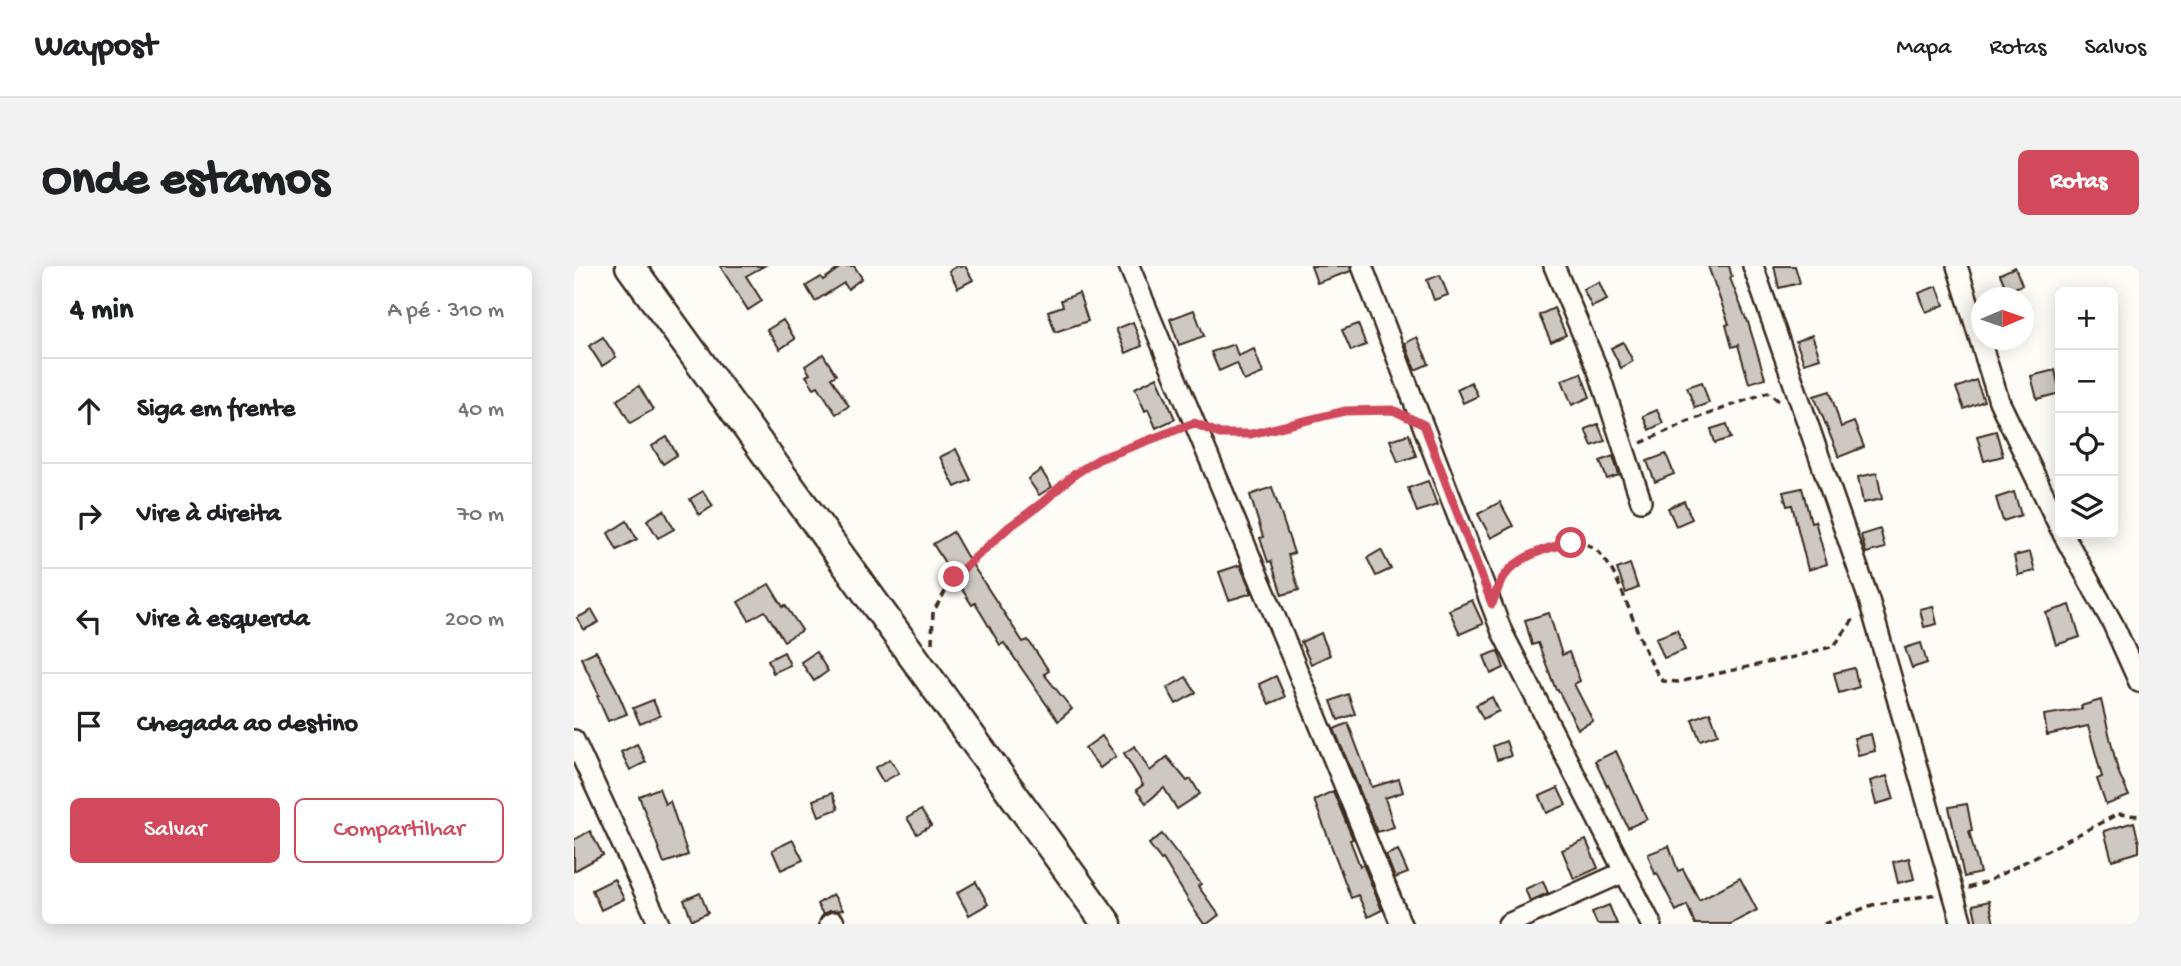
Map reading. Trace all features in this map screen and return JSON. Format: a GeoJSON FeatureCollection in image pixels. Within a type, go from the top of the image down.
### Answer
{"type":"FeatureCollection","features":[{"type":"Feature","properties":{"kind":"main road"},"geometry":{"type":"LineString","coordinates":[[630,266],[1107,924]]}},
{"type":"Feature","properties":{"kind":"street"},"geometry":{"type":"LineString","coordinates":[[1129,266],[1401,924]]}},
{"type":"Feature","properties":{"kind":"street"},"geometry":{"type":"LineString","coordinates":[[1362,266],[1502,632],[1651,924]]}},
{"type":"Feature","properties":{"kind":"street"},"geometry":{"type":"LineString","coordinates":[[1554,266],[1600,373],[1641,501]]}},
{"type":"Feature","properties":{"kind":"street"},"geometry":{"type":"LineString","coordinates":[[1753,266],[1869,600],[1962,924]]}},
{"type":"Feature","properties":{"kind":"street"},"geometry":{"type":"LineString","coordinates":[[1957,266],[1999,401],[2055,518]]}},
{"type":"Feature","properties":{"kind":"street"},"geometry":{"type":"LineString","coordinates":[[2066,539],[2113,624],[2139,682]]}},
{"type":"Feature","properties":{"kind":"street"},"geometry":{"type":"LineString","coordinates":[[574,740],[659,924]]}},
{"type":"Feature","properties":{"kind":"street"},"geometry":{"type":"LineString","coordinates":[[1508,924],[1624,872]]}},
{"type":"Feature","properties":{"kind":"path"},"geometry":{"type":"LineString","coordinates":[[1623,445],[1638,444],[1687,422],[1768,392],[1807,423]]}},
{"type":"Feature","properties":{"kind":"path"},"geometry":{"type":"LineString","coordinates":[[928,680],[933,612],[954,577],[1008,528],[1075,474],[1099,459],[1194,423],[1220,434],[1251,434],[1345,411],[1393,410],[1424,425]]}},
{"type":"Feature","properties":{"kind":"path"},"geometry":{"type":"LineString","coordinates":[[1492,604],[1502,579],[1515,564],[1551,547],[1571,543],[1587,544],[1599,551],[1610,565],[1637,633],[1657,674],[1663,681],[1678,682],[1833,646],[1869,600]]}},
{"type":"Feature","properties":{"kind":"path"},"geometry":{"type":"LineString","coordinates":[[1824,924],[1872,905],[1952,892],[1984,883],[2118,814],[2139,816]]}},
{"type":"Feature","properties":{"kind":"building"},"geometry":{"type":"Polygon","coordinates":[[[720,266],[764,266],[746,276],[762,301],[748,310],[720,266]]]}},
{"type":"Feature","properties":{"kind":"building"},"geometry":{"type":"Polygon","coordinates":[[[842,266],[854,266],[862,278],[848,289],[844,283],[815,301],[806,286],[821,277],[823,280],[842,266]]]}},
{"type":"Feature","properties":{"kind":"building"},"geometry":{"type":"Polygon","coordinates":[[[965,266],[973,280],[958,288],[949,271],[965,266]]]}},
{"type":"Feature","properties":{"kind":"building"},"geometry":{"type":"Polygon","coordinates":[[[1311,266],[1350,266],[1351,271],[1317,283],[1311,266]]]}},
{"type":"Feature","properties":{"kind":"building"},"geometry":{"type":"Polygon","coordinates":[[[1708,266],[1729,266],[1730,278],[1747,319],[1765,378],[1749,383],[1738,345],[1732,347],[1726,325],[1729,324],[1708,266]]]}},
{"type":"Feature","properties":{"kind":"building"},"geometry":{"type":"Polygon","coordinates":[[[1774,266],[1795,266],[1800,283],[1779,288],[1774,266]]]}},
{"type":"Feature","properties":{"kind":"building"},"geometry":{"type":"Polygon","coordinates":[[[2015,267],[2022,285],[2005,287],[2000,274],[2015,267]]]}},
{"type":"Feature","properties":{"kind":"building"},"geometry":{"type":"Polygon","coordinates":[[[1440,275],[1448,295],[1434,300],[1427,280],[1440,275]]]}},
{"type":"Feature","properties":{"kind":"building"},"geometry":{"type":"Polygon","coordinates":[[[1599,282],[1607,300],[1592,307],[1583,289],[1599,282]]]}},
{"type":"Feature","properties":{"kind":"building"},"geometry":{"type":"Polygon","coordinates":[[[1937,286],[1944,305],[1926,312],[1919,293],[1937,286]]]}},
{"type":"Feature","properties":{"kind":"building"},"geometry":{"type":"Polygon","coordinates":[[[1079,293],[1088,321],[1055,332],[1048,311],[1063,306],[1061,300],[1079,293]]]}},
{"type":"Feature","properties":{"kind":"building"},"geometry":{"type":"Polygon","coordinates":[[[1554,308],[1566,335],[1551,342],[1539,315],[1554,308]]]}},
{"type":"Feature","properties":{"kind":"building"},"geometry":{"type":"Polygon","coordinates":[[[1194,310],[1204,336],[1179,345],[1170,319],[1194,310]]]}},
{"type":"Feature","properties":{"kind":"building"},"geometry":{"type":"Polygon","coordinates":[[[783,320],[795,339],[780,349],[767,330],[783,320]]]}},
{"type":"Feature","properties":{"kind":"building"},"geometry":{"type":"Polygon","coordinates":[[[1133,322],[1142,346],[1126,353],[1116,329],[1133,322]]]}},
{"type":"Feature","properties":{"kind":"building"},"geometry":{"type":"Polygon","coordinates":[[[1358,324],[1366,345],[1351,351],[1342,330],[1358,324]]]}},
{"type":"Feature","properties":{"kind":"building"},"geometry":{"type":"Polygon","coordinates":[[[1812,335],[1820,358],[1804,363],[1796,341],[1812,335]]]}},
{"type":"Feature","properties":{"kind":"building"},"geometry":{"type":"Polygon","coordinates":[[[603,337],[616,357],[602,366],[589,346],[603,337]]]}},
{"type":"Feature","properties":{"kind":"building"},"geometry":{"type":"Polygon","coordinates":[[[1417,337],[1429,364],[1415,370],[1405,343],[1417,337]]]}},
{"type":"Feature","properties":{"kind":"building"},"geometry":{"type":"Polygon","coordinates":[[[1623,342],[1633,361],[1621,368],[1611,348],[1623,342]]]}},
{"type":"Feature","properties":{"kind":"building"},"geometry":{"type":"Polygon","coordinates":[[[1234,344],[1238,356],[1254,349],[1263,373],[1244,381],[1237,363],[1219,371],[1211,352],[1234,344]]]}},
{"type":"Feature","properties":{"kind":"building"},"geometry":{"type":"Polygon","coordinates":[[[823,354],[836,375],[831,378],[849,406],[836,414],[818,386],[814,388],[806,376],[810,374],[805,366],[823,354]]]}},
{"type":"Feature","properties":{"kind":"building"},"geometry":{"type":"Polygon","coordinates":[[[2055,370],[2055,394],[2037,399],[2031,376],[2055,370]]]}},
{"type":"Feature","properties":{"kind":"building"},"geometry":{"type":"Polygon","coordinates":[[[1581,373],[1590,397],[1572,405],[1562,380],[1581,373]]]}},
{"type":"Feature","properties":{"kind":"building"},"geometry":{"type":"Polygon","coordinates":[[[1157,377],[1175,419],[1156,428],[1135,388],[1157,377]]]}},
{"type":"Feature","properties":{"kind":"building"},"geometry":{"type":"Polygon","coordinates":[[[1976,380],[1984,401],[1964,409],[1956,388],[1976,380]]]}},
{"type":"Feature","properties":{"kind":"building"},"geometry":{"type":"Polygon","coordinates":[[[1471,382],[1478,396],[1463,403],[1457,389],[1471,382]]]}},
{"type":"Feature","properties":{"kind":"building"},"geometry":{"type":"Polygon","coordinates":[[[1702,382],[1709,403],[1695,408],[1687,387],[1702,382]]]}},
{"type":"Feature","properties":{"kind":"building"},"geometry":{"type":"Polygon","coordinates":[[[639,386],[653,410],[630,423],[617,400],[639,386]]]}},
{"type":"Feature","properties":{"kind":"building"},"geometry":{"type":"Polygon","coordinates":[[[1830,391],[1841,427],[1854,422],[1864,447],[1839,457],[1814,396],[1830,391]]]}},
{"type":"Feature","properties":{"kind":"building"},"geometry":{"type":"Polygon","coordinates":[[[1657,410],[1663,423],[1649,430],[1643,416],[1657,410]]]}},
{"type":"Feature","properties":{"kind":"building"},"geometry":{"type":"Polygon","coordinates":[[[1598,424],[1605,441],[1592,446],[1585,429],[1598,424]]]}},
{"type":"Feature","properties":{"kind":"building"},"geometry":{"type":"Polygon","coordinates":[[[1727,424],[1731,438],[1715,443],[1711,429],[1727,424]]]}},
{"type":"Feature","properties":{"kind":"building"},"geometry":{"type":"Polygon","coordinates":[[[1996,431],[2003,456],[1984,461],[1977,436],[1996,431]]]}},
{"type":"Feature","properties":{"kind":"building"},"geometry":{"type":"Polygon","coordinates":[[[1409,434],[1416,456],[1398,462],[1390,440],[1409,434]]]}},
{"type":"Feature","properties":{"kind":"building"},"geometry":{"type":"Polygon","coordinates":[[[667,437],[677,455],[663,464],[652,446],[667,437]]]}},
{"type":"Feature","properties":{"kind":"building"},"geometry":{"type":"Polygon","coordinates":[[[956,449],[971,480],[955,487],[940,457],[956,449]]]}},
{"type":"Feature","properties":{"kind":"building"},"geometry":{"type":"Polygon","coordinates":[[[1666,454],[1674,474],[1655,482],[1647,461],[1666,454]]]}},
{"type":"Feature","properties":{"kind":"building"},"geometry":{"type":"Polygon","coordinates":[[[1613,456],[1619,475],[1607,479],[1600,461],[1613,456]]]}},
{"type":"Feature","properties":{"kind":"building"},"geometry":{"type":"Polygon","coordinates":[[[1041,470],[1052,487],[1039,495],[1028,479],[1041,470]]]}},
{"type":"Feature","properties":{"kind":"building"},"geometry":{"type":"Polygon","coordinates":[[[1877,473],[1882,499],[1863,503],[1858,477],[1877,473]]]}},
{"type":"Feature","properties":{"kind":"building"},"geometry":{"type":"Polygon","coordinates":[[[1428,481],[1437,505],[1417,512],[1408,488],[1428,481]]]}},
{"type":"Feature","properties":{"kind":"building"},"geometry":{"type":"Polygon","coordinates":[[[1272,487],[1294,553],[1288,555],[1299,590],[1282,595],[1260,538],[1263,537],[1250,495],[1272,487]]]}},
{"type":"Feature","properties":{"kind":"building"},"geometry":{"type":"Polygon","coordinates":[[[1802,488],[1827,564],[1808,570],[1792,505],[1787,506],[1783,492],[1802,488]]]}},
{"type":"Feature","properties":{"kind":"building"},"geometry":{"type":"Polygon","coordinates":[[[703,491],[713,506],[699,515],[690,499],[703,491]]]}},
{"type":"Feature","properties":{"kind":"building"},"geometry":{"type":"Polygon","coordinates":[[[2014,492],[2021,515],[2003,521],[1996,498],[2014,492]]]}},
{"type":"Feature","properties":{"kind":"building"},"geometry":{"type":"Polygon","coordinates":[[[1684,501],[1692,519],[1676,526],[1668,508],[1684,501]]]}},
{"type":"Feature","properties":{"kind":"building"},"geometry":{"type":"Polygon","coordinates":[[[1500,502],[1513,526],[1491,538],[1478,514],[1500,502]]]}},
{"type":"Feature","properties":{"kind":"building"},"geometry":{"type":"Polygon","coordinates":[[[664,510],[674,529],[658,538],[647,520],[664,510]]]}},
{"type":"Feature","properties":{"kind":"building"},"geometry":{"type":"Polygon","coordinates":[[[627,521],[637,539],[617,550],[608,533],[627,521]]]}},
{"type":"Feature","properties":{"kind":"building"},"geometry":{"type":"Polygon","coordinates":[[[1880,529],[1885,548],[1866,553],[1861,535],[1880,529]]]}},
{"type":"Feature","properties":{"kind":"building"},"geometry":{"type":"Polygon","coordinates":[[[953,532],[1023,642],[1028,640],[1049,671],[1044,674],[1072,709],[1058,721],[1004,643],[1000,645],[975,603],[972,605],[933,544],[953,532]]]}},
{"type":"Feature","properties":{"kind":"building"},"geometry":{"type":"Polygon","coordinates":[[[1381,550],[1391,569],[1376,576],[1367,558],[1381,550]]]}},
{"type":"Feature","properties":{"kind":"building"},"geometry":{"type":"Polygon","coordinates":[[[2030,552],[2035,571],[2018,575],[2014,556],[2030,552]]]}},
{"type":"Feature","properties":{"kind":"building"},"geometry":{"type":"Polygon","coordinates":[[[1630,564],[1638,588],[1626,593],[1617,569],[1630,564]]]}},
{"type":"Feature","properties":{"kind":"building"},"geometry":{"type":"Polygon","coordinates":[[[1240,565],[1252,593],[1229,600],[1219,572],[1240,565]]]}},
{"type":"Feature","properties":{"kind":"building"},"geometry":{"type":"Polygon","coordinates":[[[769,584],[802,630],[784,641],[765,611],[749,620],[738,602],[769,584]]]}},
{"type":"Feature","properties":{"kind":"building"},"geometry":{"type":"Polygon","coordinates":[[[1472,600],[1483,624],[1460,634],[1449,610],[1472,600]]]}},
{"type":"Feature","properties":{"kind":"building"},"geometry":{"type":"Polygon","coordinates":[[[2070,605],[2080,637],[2056,645],[2046,613],[2070,605]]]}},
{"type":"Feature","properties":{"kind":"building"},"geometry":{"type":"Polygon","coordinates":[[[1933,606],[1937,624],[1924,627],[1920,609],[1933,606]]]}},
{"type":"Feature","properties":{"kind":"building"},"geometry":{"type":"Polygon","coordinates":[[[592,610],[599,622],[584,630],[577,618],[592,610]]]}},
{"type":"Feature","properties":{"kind":"building"},"geometry":{"type":"Polygon","coordinates":[[[1549,613],[1562,655],[1569,652],[1580,681],[1574,684],[1593,721],[1578,729],[1556,690],[1538,643],[1532,645],[1525,620],[1549,613]]]}},
{"type":"Feature","properties":{"kind":"building"},"geometry":{"type":"Polygon","coordinates":[[[1677,630],[1685,650],[1664,658],[1656,638],[1677,630]]]}},
{"type":"Feature","properties":{"kind":"building"},"geometry":{"type":"Polygon","coordinates":[[[1321,633],[1330,655],[1311,664],[1301,642],[1321,633]]]}},
{"type":"Feature","properties":{"kind":"building"},"geometry":{"type":"Polygon","coordinates":[[[1921,643],[1927,663],[1912,668],[1905,648],[1921,643]]]}},
{"type":"Feature","properties":{"kind":"building"},"geometry":{"type":"Polygon","coordinates":[[[596,651],[627,714],[608,721],[581,658],[596,651]]]}},
{"type":"Feature","properties":{"kind":"building"},"geometry":{"type":"Polygon","coordinates":[[[1498,651],[1504,668],[1491,674],[1484,656],[1498,651]]]}},
{"type":"Feature","properties":{"kind":"building"},"geometry":{"type":"Polygon","coordinates":[[[784,652],[790,665],[773,673],[768,660],[784,652]]]}},
{"type":"Feature","properties":{"kind":"building"},"geometry":{"type":"Polygon","coordinates":[[[816,652],[828,671],[814,681],[801,662],[816,652]]]}},
{"type":"Feature","properties":{"kind":"building"},"geometry":{"type":"Polygon","coordinates":[[[1854,668],[1859,687],[1839,693],[1834,673],[1854,668]]]}},
{"type":"Feature","properties":{"kind":"building"},"geometry":{"type":"Polygon","coordinates":[[[1276,676],[1285,697],[1269,704],[1259,684],[1276,676]]]}},
{"type":"Feature","properties":{"kind":"building"},"geometry":{"type":"Polygon","coordinates":[[[1186,677],[1196,693],[1176,704],[1167,688],[1186,677]]]}},
{"type":"Feature","properties":{"kind":"building"},"geometry":{"type":"Polygon","coordinates":[[[1348,694],[1355,714],[1338,720],[1331,701],[1348,694]]]}},
{"type":"Feature","properties":{"kind":"building"},"geometry":{"type":"Polygon","coordinates":[[[1492,697],[1499,711],[1483,719],[1476,705],[1492,697]]]}},
{"type":"Feature","properties":{"kind":"building"},"geometry":{"type":"Polygon","coordinates":[[[653,700],[660,716],[640,724],[633,708],[653,700]]]}},
{"type":"Feature","properties":{"kind":"building"},"geometry":{"type":"Polygon","coordinates":[[[2101,700],[2118,771],[2129,796],[2106,805],[2097,779],[2102,777],[2088,726],[2047,735],[2044,715],[2082,709],[2081,706],[2101,700]]]}},
{"type":"Feature","properties":{"kind":"building"},"geometry":{"type":"Polygon","coordinates":[[[1710,712],[1718,734],[1700,740],[1692,719],[1710,712]]]}},
{"type":"Feature","properties":{"kind":"building"},"geometry":{"type":"Polygon","coordinates":[[[1348,723],[1372,787],[1399,779],[1403,792],[1385,798],[1394,827],[1377,832],[1334,729],[1348,723]]]}},
{"type":"Feature","properties":{"kind":"building"},"geometry":{"type":"Polygon","coordinates":[[[1871,734],[1875,751],[1858,755],[1854,738],[1871,734]]]}},
{"type":"Feature","properties":{"kind":"building"},"geometry":{"type":"Polygon","coordinates":[[[1102,736],[1116,756],[1100,768],[1085,748],[1102,736]]]}},
{"type":"Feature","properties":{"kind":"building"},"geometry":{"type":"Polygon","coordinates":[[[1506,741],[1511,756],[1497,760],[1493,746],[1506,741]]]}},
{"type":"Feature","properties":{"kind":"building"},"geometry":{"type":"Polygon","coordinates":[[[637,744],[646,762],[630,770],[621,752],[637,744]]]}},
{"type":"Feature","properties":{"kind":"building"},"geometry":{"type":"Polygon","coordinates":[[[1135,746],[1150,771],[1167,757],[1187,781],[1191,779],[1200,794],[1177,809],[1164,788],[1146,803],[1136,790],[1143,785],[1124,753],[1135,746]]]}},
{"type":"Feature","properties":{"kind":"building"},"geometry":{"type":"Polygon","coordinates":[[[1616,751],[1647,819],[1628,828],[1595,761],[1616,751]]]}},
{"type":"Feature","properties":{"kind":"building"},"geometry":{"type":"Polygon","coordinates":[[[890,759],[899,773],[883,782],[875,768],[890,759]]]}},
{"type":"Feature","properties":{"kind":"building"},"geometry":{"type":"Polygon","coordinates":[[[1887,776],[1894,799],[1876,804],[1870,781],[1887,776]]]}},
{"type":"Feature","properties":{"kind":"building"},"geometry":{"type":"Polygon","coordinates":[[[659,788],[665,804],[670,801],[688,855],[664,863],[639,796],[659,788]]]}},
{"type":"Feature","properties":{"kind":"building"},"geometry":{"type":"Polygon","coordinates":[[[1558,788],[1566,805],[1547,813],[1540,796],[1558,788]]]}},
{"type":"Feature","properties":{"kind":"building"},"geometry":{"type":"Polygon","coordinates":[[[1333,791],[1353,839],[1350,840],[1360,866],[1363,864],[1382,910],[1368,917],[1358,895],[1351,898],[1314,800],[1333,791]]]}},
{"type":"Feature","properties":{"kind":"building"},"geometry":{"type":"Polygon","coordinates":[[[832,793],[838,809],[819,816],[813,800],[832,793]]]}},
{"type":"Feature","properties":{"kind":"building"},"geometry":{"type":"Polygon","coordinates":[[[1967,804],[1972,830],[1969,831],[1980,873],[1964,877],[1949,807],[1967,804]]]}},
{"type":"Feature","properties":{"kind":"building"},"geometry":{"type":"Polygon","coordinates":[[[921,810],[931,826],[917,834],[907,818],[921,810]]]}},
{"type":"Feature","properties":{"kind":"building"},"geometry":{"type":"Polygon","coordinates":[[[2134,822],[2139,852],[2112,860],[2104,831],[2134,822]]]}},
{"type":"Feature","properties":{"kind":"building"},"geometry":{"type":"Polygon","coordinates":[[[590,831],[603,855],[574,871],[574,840],[590,831]]]}},
{"type":"Feature","properties":{"kind":"building"},"geometry":{"type":"Polygon","coordinates":[[[1162,834],[1201,884],[1198,886],[1219,915],[1207,924],[1204,924],[1195,911],[1163,859],[1161,860],[1149,844],[1162,834]]]}},
{"type":"Feature","properties":{"kind":"building"},"geometry":{"type":"Polygon","coordinates":[[[793,840],[803,860],[781,870],[772,850],[793,840]]]}},
{"type":"Feature","properties":{"kind":"building"},"geometry":{"type":"Polygon","coordinates":[[[1586,840],[1598,868],[1574,879],[1562,850],[1586,840]]]}},
{"type":"Feature","properties":{"kind":"building"},"geometry":{"type":"Polygon","coordinates":[[[1669,846],[1678,871],[1683,869],[1699,900],[1740,878],[1757,910],[1731,924],[1695,924],[1687,905],[1676,911],[1657,873],[1655,874],[1648,854],[1669,846]]]}},
{"type":"Feature","properties":{"kind":"building"},"geometry":{"type":"Polygon","coordinates":[[[1398,850],[1408,873],[1395,878],[1386,855],[1398,850]]]}},
{"type":"Feature","properties":{"kind":"building"},"geometry":{"type":"Polygon","coordinates":[[[1909,858],[1914,879],[1898,883],[1893,862],[1909,858]]]}},
{"type":"Feature","properties":{"kind":"building"},"geometry":{"type":"Polygon","coordinates":[[[614,879],[624,899],[601,910],[592,890],[614,879]]]}},
{"type":"Feature","properties":{"kind":"building"},"geometry":{"type":"Polygon","coordinates":[[[1543,881],[1548,893],[1530,901],[1525,889],[1543,881]]]}},
{"type":"Feature","properties":{"kind":"building"},"geometry":{"type":"Polygon","coordinates":[[[976,882],[988,904],[969,915],[957,893],[976,882]]]}},
{"type":"Feature","properties":{"kind":"building"},"geometry":{"type":"Polygon","coordinates":[[[700,893],[708,913],[692,920],[684,900],[700,893]]]}},
{"type":"Feature","properties":{"kind":"building"},"geometry":{"type":"Polygon","coordinates":[[[833,894],[843,910],[823,914],[817,904],[833,894]]]}},
{"type":"Feature","properties":{"kind":"building"},"geometry":{"type":"Polygon","coordinates":[[[1989,901],[1994,924],[1977,924],[1973,905],[1989,901]]]}},
{"type":"Feature","properties":{"kind":"building"},"geometry":{"type":"Polygon","coordinates":[[[1609,905],[1617,924],[1597,924],[1592,912],[1609,905]]]}},
{"type":"Feature","properties":{"kind":"route"},"geometry":{"type":"LineString","coordinates":[[954,577],[1008,528],[1075,474],[1099,459],[1194,423],[1220,434],[1251,434],[1345,411],[1393,410],[1424,425],[1492,604],[1502,579],[1515,564],[1551,547],[1571,543]]}}]}
